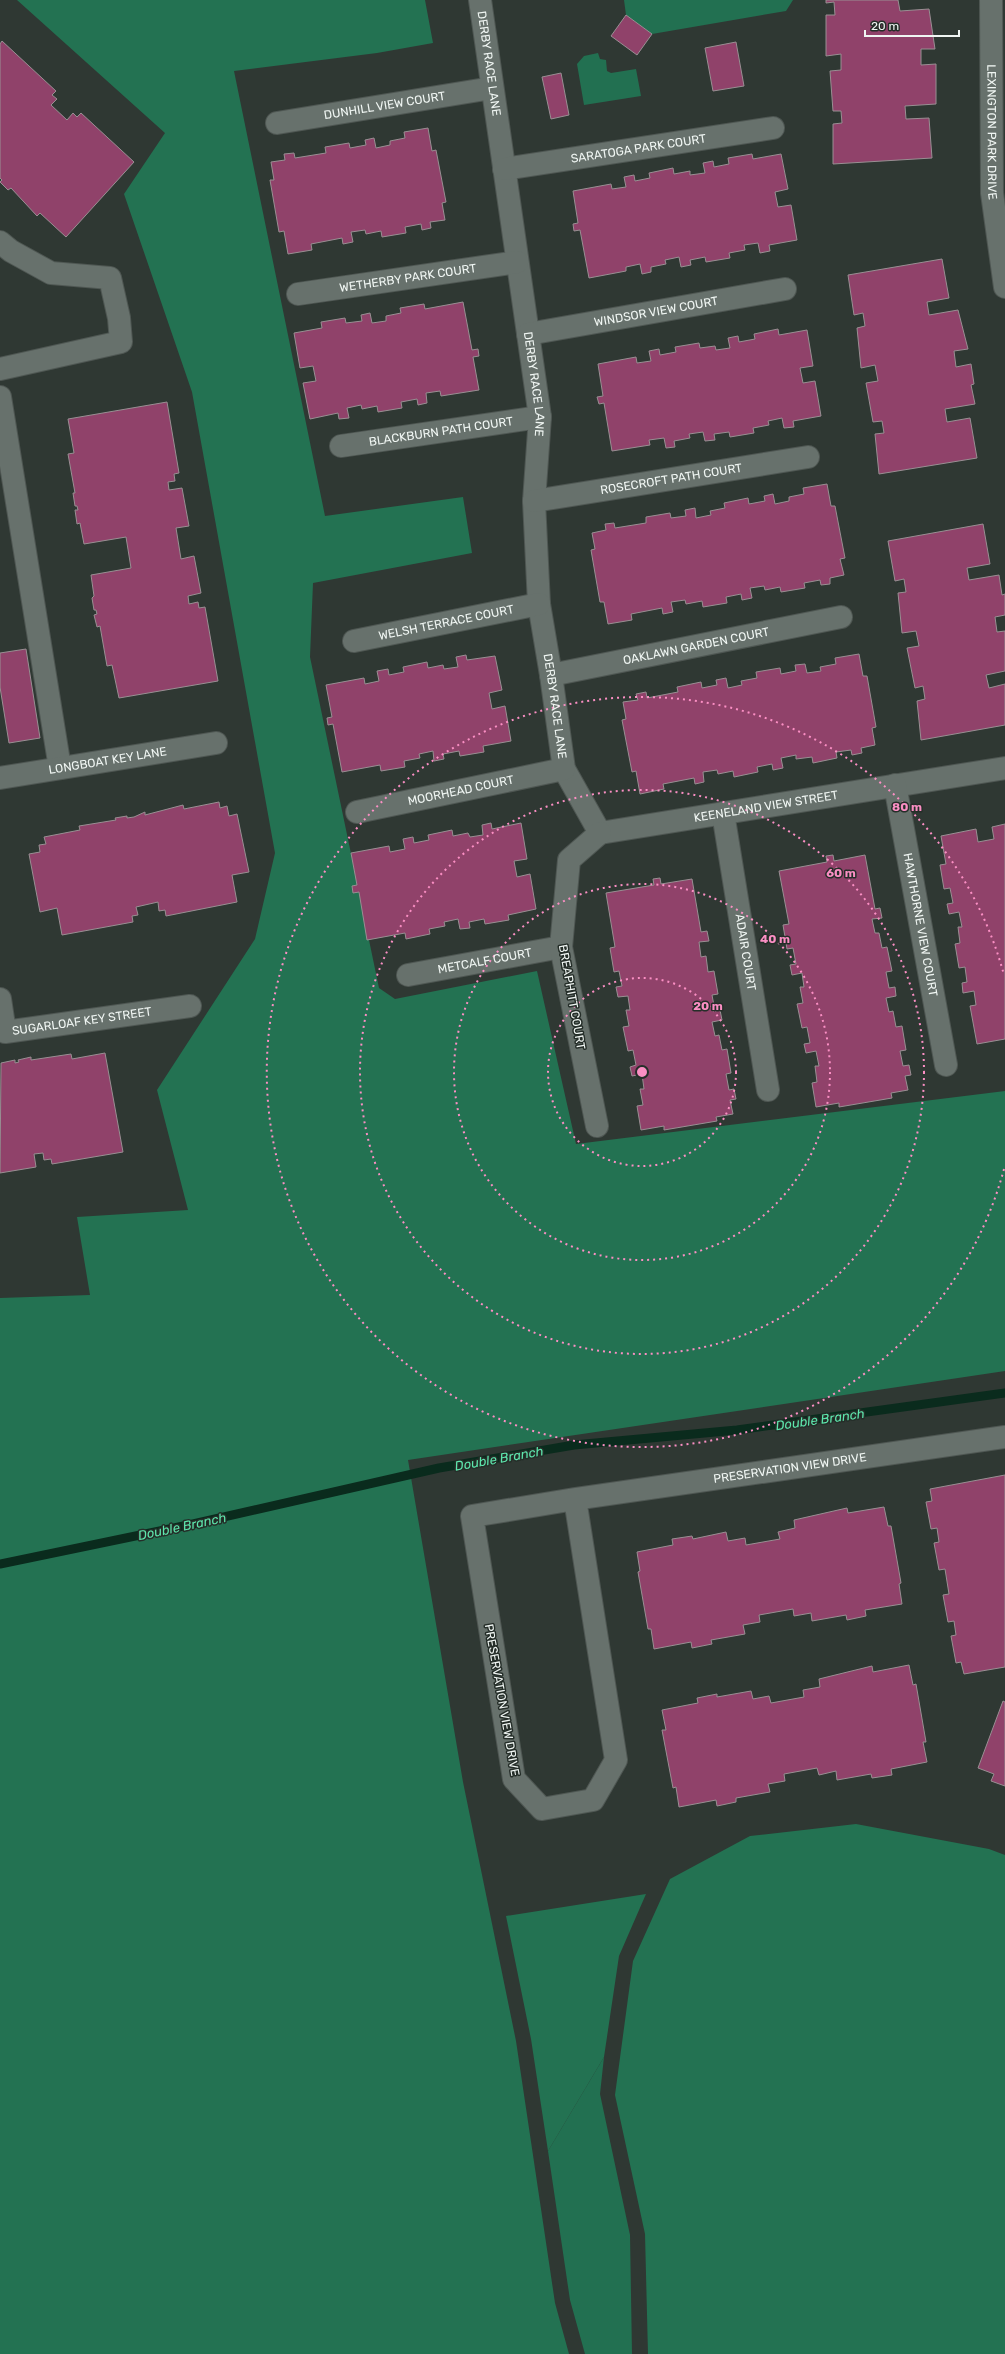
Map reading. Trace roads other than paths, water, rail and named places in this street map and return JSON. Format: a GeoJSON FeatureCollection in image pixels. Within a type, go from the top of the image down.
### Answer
{"type":"FeatureCollection","features":[{"type":"Feature","properties":{"kind":"street","name":"DERBY RACE LANE"},"geometry":{"type":"LineString","coordinates":[[480,0],[540,417],[534,501],[539,604],[551,675],[564,769]]}},
{"type":"Feature","properties":{"kind":"street","name":"LEXINGTON PARK DRIVE"},"geometry":{"type":"LineString","coordinates":[[991,0],[992,193],[1005,287]]}},
{"type":"Feature","properties":{"kind":"street","name":"DUNHILL VIEW COURT"},"geometry":{"type":"LineString","coordinates":[[277,123],[492,88]]}},
{"type":"Feature","properties":{"kind":"street","name":"SARATOGA PARK COURT"},"geometry":{"type":"LineString","coordinates":[[504,169],[773,128]]}},
{"type":"Feature","properties":{"kind":"street"},"geometry":{"type":"LineString","coordinates":[[0,242],[11,251],[51,273],[110,278],[119,318],[121,342],[0,369]]}},
{"type":"Feature","properties":{"kind":"street","name":"WETHERBY PARK COURT"},"geometry":{"type":"LineString","coordinates":[[298,294],[517,262]]}},
{"type":"Feature","properties":{"kind":"street","name":"WINDSOR VIEW COURT"},"geometry":{"type":"LineString","coordinates":[[528,334],[785,289]]}},
{"type":"Feature","properties":{"kind":"street"},"geometry":{"type":"LineString","coordinates":[[0,397],[60,768]]}},
{"type":"Feature","properties":{"kind":"street","name":"BLACKBURN PATH COURT"},"geometry":{"type":"LineString","coordinates":[[342,446],[540,417]]}},
{"type":"Feature","properties":{"kind":"street","name":"ROSECROFT PATH COURT"},"geometry":{"type":"LineString","coordinates":[[534,501],[808,458]]}},
{"type":"Feature","properties":{"kind":"street","name":"WELSH TERRACE COURT"},"geometry":{"type":"LineString","coordinates":[[354,641],[539,604]]}},
{"type":"Feature","properties":{"kind":"street","name":"OAKLAWN GARDEN COURT"},"geometry":{"type":"LineString","coordinates":[[551,675],[840,617]]}},
{"type":"Feature","properties":{"kind":"street","name":"LONGBOAT KEY LANE"},"geometry":{"type":"LineString","coordinates":[[0,778],[216,743]]}},
{"type":"Feature","properties":{"kind":"street","name":"KEENELAND VIEW STREET"},"geometry":{"type":"LineString","coordinates":[[600,833],[1005,768]]}},
{"type":"Feature","properties":{"kind":"street"},"geometry":{"type":"LineString","coordinates":[[564,769],[600,833]]}},
{"type":"Feature","properties":{"kind":"street","name":"MOORHEAD COURT"},"geometry":{"type":"LineString","coordinates":[[358,812],[564,769]]}},
{"type":"Feature","properties":{"kind":"street","name":"HAWTHORNE VIEW COURT"},"geometry":{"type":"LineString","coordinates":[[895,785],[946,1065]]}},
{"type":"Feature","properties":{"kind":"street","name":"ADAIR COURT"},"geometry":{"type":"LineString","coordinates":[[723,813],[768,1090]]}},
{"type":"Feature","properties":{"kind":"street","name":"BREAPHITT COURT"},"geometry":{"type":"LineString","coordinates":[[596,1126],[561,947],[569,860],[600,833]]}},
{"type":"Feature","properties":{"kind":"street","name":"METCALF COURT"},"geometry":{"type":"LineString","coordinates":[[408,975],[561,947]]}},
{"type":"Feature","properties":{"kind":"street","name":"SUGARLOAF KEY STREET"},"geometry":{"type":"LineString","coordinates":[[0,999],[3,1033],[190,1006]]}},
{"type":"Feature","properties":{"kind":"street","name":"PRESERVATION VIEW DRIVE"},"geometry":{"type":"LineString","coordinates":[[575,1499],[616,1760],[593,1800],[542,1809],[514,1779],[472,1516],[575,1499],[1005,1437]]}},
{"type":"Feature","properties":{"kind":"waterway","name":"Double Branch"},"geometry":{"type":"LineString","coordinates":[[0,1564],[193,1524],[439,1468],[574,1445],[737,1430],[1005,1393]]}}]}
